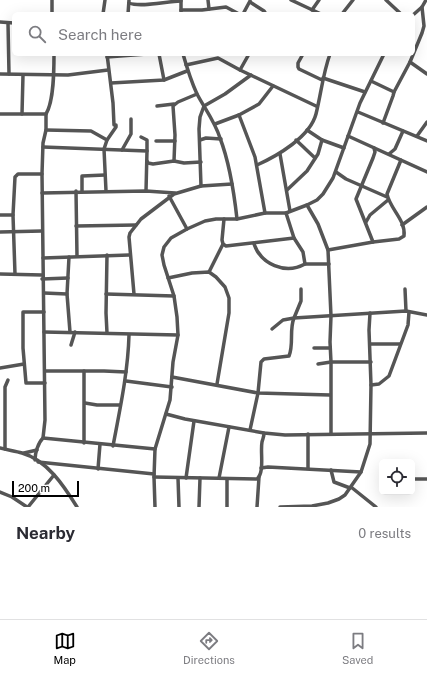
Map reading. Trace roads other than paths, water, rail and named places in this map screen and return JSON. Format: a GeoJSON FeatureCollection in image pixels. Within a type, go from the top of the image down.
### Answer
{"type":"FeatureCollection","features":[{"type":"Feature","properties":{"kind":"street"},"geometry":{"type":"LineString","coordinates":[[52,0],[52,12]]}},
{"type":"Feature","properties":{"kind":"street"},"geometry":{"type":"LineString","coordinates":[[104,0],[104,12]]}},
{"type":"Feature","properties":{"kind":"street"},"geometry":{"type":"LineString","coordinates":[[128,12],[129,2],[133,5],[181,0],[181,12],[226,7],[236,12]]}},
{"type":"Feature","properties":{"kind":"street"},"geometry":{"type":"LineString","coordinates":[[208,0],[209,9]]}},
{"type":"Feature","properties":{"kind":"street"},"geometry":{"type":"LineString","coordinates":[[291,0],[316,12]]}},
{"type":"Feature","properties":{"kind":"street"},"geometry":{"type":"LineString","coordinates":[[312,10],[319,0]]}},
{"type":"Feature","properties":{"kind":"street"},"geometry":{"type":"LineString","coordinates":[[344,12],[354,0]]}},
{"type":"Feature","properties":{"kind":"street"},"geometry":{"type":"LineString","coordinates":[[386,0],[399,12]]}},
{"type":"Feature","properties":{"kind":"street"},"geometry":{"type":"LineString","coordinates":[[415,13],[422,7],[425,1],[419,0]]}},
{"type":"Feature","properties":{"kind":"street"},"geometry":{"type":"LineString","coordinates":[[244,12],[250,1],[265,12]]}},
{"type":"Feature","properties":{"kind":"street"},"geometry":{"type":"LineString","coordinates":[[415,45],[424,26],[422,7]]}},
{"type":"Feature","properties":{"kind":"street"},"geometry":{"type":"LineString","coordinates":[[0,22],[12,23]]}},
{"type":"Feature","properties":{"kind":"street"},"geometry":{"type":"LineString","coordinates":[[8,23],[9,74]]}},
{"type":"Feature","properties":{"kind":"street"},"geometry":{"type":"LineString","coordinates":[[37,461],[37,450],[43,438],[45,424],[44,293],[42,277],[43,147],[46,130],[46,114],[50,106],[54,75],[54,56]]}},
{"type":"Feature","properties":{"kind":"street"},"geometry":{"type":"LineString","coordinates":[[106,191],[104,149],[107,140],[116,127],[116,125],[114,125],[111,83],[107,56]]}},
{"type":"Feature","properties":{"kind":"street"},"geometry":{"type":"LineString","coordinates":[[159,56],[164,80]]}},
{"type":"Feature","properties":{"kind":"street"},"geometry":{"type":"LineString","coordinates":[[184,56],[187,71],[197,94],[215,124],[221,139],[232,184],[237,219]]}},
{"type":"Feature","properties":{"kind":"street"},"geometry":{"type":"LineString","coordinates":[[186,65],[219,56],[240,70],[316,106]]}},
{"type":"Feature","properties":{"kind":"street"},"geometry":{"type":"LineString","coordinates":[[240,70],[248,56]]}},
{"type":"Feature","properties":{"kind":"street"},"geometry":{"type":"LineString","coordinates":[[302,56],[298,63],[299,69],[323,79],[365,92]]}},
{"type":"Feature","properties":{"kind":"street"},"geometry":{"type":"LineString","coordinates":[[257,165],[280,154],[307,130],[314,119],[329,56]]}},
{"type":"Feature","properties":{"kind":"street"},"geometry":{"type":"LineString","coordinates":[[155,507],[155,449],[166,414],[172,387],[173,362],[178,335],[178,317],[174,296],[162,255],[164,247],[171,238],[205,221],[237,219],[265,212],[286,213],[317,200],[323,194],[336,172],[365,92],[383,56]]}},
{"type":"Feature","properties":{"kind":"street"},"geometry":{"type":"LineString","coordinates":[[383,123],[394,92],[412,56]]}},
{"type":"Feature","properties":{"kind":"street"},"geometry":{"type":"LineString","coordinates":[[410,62],[427,74]]}},
{"type":"Feature","properties":{"kind":"street"},"geometry":{"type":"LineString","coordinates":[[0,74],[68,75],[108,70]]}},
{"type":"Feature","properties":{"kind":"street"},"geometry":{"type":"LineString","coordinates":[[111,83],[164,80],[187,71]]}},
{"type":"Feature","properties":{"kind":"street"},"geometry":{"type":"LineString","coordinates":[[22,114],[23,75]]}},
{"type":"Feature","properties":{"kind":"street"},"geometry":{"type":"LineString","coordinates":[[201,186],[200,117],[204,106],[225,94],[251,75]]}},
{"type":"Feature","properties":{"kind":"street"},"geometry":{"type":"LineString","coordinates":[[371,80],[394,92]]}},
{"type":"Feature","properties":{"kind":"street"},"geometry":{"type":"LineString","coordinates":[[215,124],[239,115],[259,104],[273,86]]}},
{"type":"Feature","properties":{"kind":"street"},"geometry":{"type":"LineString","coordinates":[[157,106],[174,104],[197,94]]}},
{"type":"Feature","properties":{"kind":"street"},"geometry":{"type":"LineString","coordinates":[[174,104],[173,110],[176,141],[174,161]]}},
{"type":"Feature","properties":{"kind":"street"},"geometry":{"type":"LineString","coordinates":[[358,112],[427,141]]}},
{"type":"Feature","properties":{"kind":"street"},"geometry":{"type":"LineString","coordinates":[[0,114],[46,114]]}},
{"type":"Feature","properties":{"kind":"street"},"geometry":{"type":"LineString","coordinates":[[239,115],[257,165],[265,212]]}},
{"type":"Feature","properties":{"kind":"street"},"geometry":{"type":"LineString","coordinates":[[122,150],[131,134],[131,119]]}},
{"type":"Feature","properties":{"kind":"street"},"geometry":{"type":"LineString","coordinates":[[417,136],[427,122]]}},
{"type":"Feature","properties":{"kind":"street"},"geometry":{"type":"LineString","coordinates":[[46,130],[91,131],[107,140]]}},
{"type":"Feature","properties":{"kind":"street"},"geometry":{"type":"LineString","coordinates":[[307,130],[322,140],[344,148]]}},
{"type":"Feature","properties":{"kind":"street"},"geometry":{"type":"LineString","coordinates":[[389,154],[395,149],[403,131]]}},
{"type":"Feature","properties":{"kind":"street"},"geometry":{"type":"LineString","coordinates":[[348,136],[427,172]]}},
{"type":"Feature","properties":{"kind":"street"},"geometry":{"type":"LineString","coordinates":[[141,137],[147,140],[146,191]]}},
{"type":"Feature","properties":{"kind":"street"},"geometry":{"type":"LineString","coordinates":[[200,140],[206,138],[221,139]]}},
{"type":"Feature","properties":{"kind":"street"},"geometry":{"type":"LineString","coordinates":[[296,140],[315,158]]}},
{"type":"Feature","properties":{"kind":"street"},"geometry":{"type":"LineString","coordinates":[[288,190],[302,177],[318,154],[322,140]]}},
{"type":"Feature","properties":{"kind":"street"},"geometry":{"type":"LineString","coordinates":[[156,141],[176,141]]}},
{"type":"Feature","properties":{"kind":"street"},"geometry":{"type":"LineString","coordinates":[[43,147],[147,151]]}},
{"type":"Feature","properties":{"kind":"street"},"geometry":{"type":"LineString","coordinates":[[373,242],[356,199],[373,158],[375,152],[374,148]]}},
{"type":"Feature","properties":{"kind":"street"},"geometry":{"type":"LineString","coordinates":[[280,154],[288,190],[290,211]]}},
{"type":"Feature","properties":{"kind":"street"},"geometry":{"type":"LineString","coordinates":[[366,223],[370,215],[388,198],[388,190],[401,160]]}},
{"type":"Feature","properties":{"kind":"street"},"geometry":{"type":"LineString","coordinates":[[147,161],[148,163],[153,164],[174,161],[184,163],[201,162]]}},
{"type":"Feature","properties":{"kind":"street"},"geometry":{"type":"LineString","coordinates":[[328,250],[373,242],[401,239],[405,234],[396,210],[388,198],[346,179],[336,172]]}},
{"type":"Feature","properties":{"kind":"street"},"geometry":{"type":"LineString","coordinates":[[15,274],[14,215],[16,176],[18,174],[42,174]]}},
{"type":"Feature","properties":{"kind":"street"},"geometry":{"type":"LineString","coordinates":[[82,191],[82,176],[105,175]]}},
{"type":"Feature","properties":{"kind":"street"},"geometry":{"type":"LineString","coordinates":[[134,294],[129,255],[129,237],[130,233],[141,219],[169,196],[176,193],[201,186],[232,184]]}},
{"type":"Feature","properties":{"kind":"street"},"geometry":{"type":"LineString","coordinates":[[76,191],[77,256]]}},
{"type":"Feature","properties":{"kind":"street"},"geometry":{"type":"LineString","coordinates":[[42,192],[146,191],[176,193]]}},
{"type":"Feature","properties":{"kind":"street"},"geometry":{"type":"LineString","coordinates":[[169,196],[187,229]]}},
{"type":"Feature","properties":{"kind":"street"},"geometry":{"type":"LineString","coordinates":[[307,205],[318,224],[328,250],[331,316],[331,434]]}},
{"type":"Feature","properties":{"kind":"street"},"geometry":{"type":"LineString","coordinates":[[402,224],[427,207]]}},
{"type":"Feature","properties":{"kind":"street"},"geometry":{"type":"LineString","coordinates":[[286,213],[294,238],[303,252],[305,264]]}},
{"type":"Feature","properties":{"kind":"street"},"geometry":{"type":"LineString","coordinates":[[0,215],[14,215]]}},
{"type":"Feature","properties":{"kind":"street"},"geometry":{"type":"LineString","coordinates":[[208,272],[223,244],[224,219]]}},
{"type":"Feature","properties":{"kind":"street"},"geometry":{"type":"LineString","coordinates":[[76,226],[136,225]]}},
{"type":"Feature","properties":{"kind":"street"},"geometry":{"type":"LineString","coordinates":[[0,232],[42,231]]}},
{"type":"Feature","properties":{"kind":"street"},"geometry":{"type":"LineString","coordinates":[[223,244],[226,246],[231,246],[294,238]]}},
{"type":"Feature","properties":{"kind":"street"},"geometry":{"type":"LineString","coordinates":[[254,244],[261,256],[276,267],[297,267],[305,264],[329,264]]}},
{"type":"Feature","properties":{"kind":"street"},"geometry":{"type":"LineString","coordinates":[[107,255],[107,333]]}},
{"type":"Feature","properties":{"kind":"street"},"geometry":{"type":"LineString","coordinates":[[43,258],[129,255]]}},
{"type":"Feature","properties":{"kind":"street"},"geometry":{"type":"LineString","coordinates":[[69,257],[67,294],[70,332]]}},
{"type":"Feature","properties":{"kind":"street"},"geometry":{"type":"LineString","coordinates":[[168,278],[192,273],[208,272],[216,276],[225,287],[229,298],[229,313],[217,384]]}},
{"type":"Feature","properties":{"kind":"street"},"geometry":{"type":"LineString","coordinates":[[0,274],[68,278]]}},
{"type":"Feature","properties":{"kind":"street"},"geometry":{"type":"LineString","coordinates":[[250,430],[258,392],[262,360],[287,357],[290,353],[291,329],[301,301],[301,289]]}},
{"type":"Feature","properties":{"kind":"street"},"geometry":{"type":"LineString","coordinates":[[372,384],[379,384],[389,376],[408,325],[405,289]]}},
{"type":"Feature","properties":{"kind":"street"},"geometry":{"type":"LineString","coordinates":[[44,293],[67,294]]}},
{"type":"Feature","properties":{"kind":"street"},"geometry":{"type":"LineString","coordinates":[[106,294],[174,296]]}},
{"type":"Feature","properties":{"kind":"street"},"geometry":{"type":"LineString","coordinates":[[272,329],[283,320],[294,318],[407,311],[427,315]]}},
{"type":"Feature","properties":{"kind":"street"},"geometry":{"type":"LineString","coordinates":[[44,312],[23,312],[23,348],[26,383],[45,383]]}},
{"type":"Feature","properties":{"kind":"street"},"geometry":{"type":"LineString","coordinates":[[280,507],[312,506],[339,499],[350,488],[361,472],[369,448],[370,434],[372,384],[370,313]]}},
{"type":"Feature","properties":{"kind":"street"},"geometry":{"type":"LineString","coordinates":[[44,332],[178,335]]}},
{"type":"Feature","properties":{"kind":"street"},"geometry":{"type":"LineString","coordinates":[[71,345],[75,332]]}},
{"type":"Feature","properties":{"kind":"street"},"geometry":{"type":"LineString","coordinates":[[113,446],[126,382],[129,335]]}},
{"type":"Feature","properties":{"kind":"street"},"geometry":{"type":"LineString","coordinates":[[370,344],[400,344]]}},
{"type":"Feature","properties":{"kind":"street"},"geometry":{"type":"LineString","coordinates":[[314,348],[330,348]]}},
{"type":"Feature","properties":{"kind":"street"},"geometry":{"type":"LineString","coordinates":[[318,364],[331,362],[371,362]]}},
{"type":"Feature","properties":{"kind":"street"},"geometry":{"type":"LineString","coordinates":[[0,368],[24,364]]}},
{"type":"Feature","properties":{"kind":"street"},"geometry":{"type":"LineString","coordinates":[[45,371],[126,372]]}},
{"type":"Feature","properties":{"kind":"street"},"geometry":{"type":"LineString","coordinates":[[84,371],[84,443]]}},
{"type":"Feature","properties":{"kind":"street"},"geometry":{"type":"LineString","coordinates":[[172,377],[258,392],[330,395]]}},
{"type":"Feature","properties":{"kind":"street"},"geometry":{"type":"LineString","coordinates":[[5,449],[5,387],[8,380]]}},
{"type":"Feature","properties":{"kind":"street"},"geometry":{"type":"LineString","coordinates":[[126,382],[172,387]]}},
{"type":"Feature","properties":{"kind":"street"},"geometry":{"type":"LineString","coordinates":[[85,403],[104,406],[120,406]]}},
{"type":"Feature","properties":{"kind":"street"},"geometry":{"type":"LineString","coordinates":[[166,414],[194,421],[264,433],[286,435],[427,432]]}},
{"type":"Feature","properties":{"kind":"street"},"geometry":{"type":"LineString","coordinates":[[186,478],[194,421]]}},
{"type":"Feature","properties":{"kind":"street"},"geometry":{"type":"LineString","coordinates":[[219,478],[229,427]]}},
{"type":"Feature","properties":{"kind":"street"},"geometry":{"type":"LineString","coordinates":[[257,507],[262,441],[264,433]]}},
{"type":"Feature","properties":{"kind":"street"},"geometry":{"type":"LineString","coordinates":[[308,434],[308,468]]}},
{"type":"Feature","properties":{"kind":"street"},"geometry":{"type":"LineString","coordinates":[[43,438],[155,449]]}},
{"type":"Feature","properties":{"kind":"street"},"geometry":{"type":"LineString","coordinates":[[98,469],[100,444]]}},
{"type":"Feature","properties":{"kind":"street"},"geometry":{"type":"LineString","coordinates":[[0,448],[23,453],[47,467],[69,493],[77,507]]}},
{"type":"Feature","properties":{"kind":"street"},"geometry":{"type":"LineString","coordinates":[[23,453],[37,450]]}},
{"type":"Feature","properties":{"kind":"street"},"geometry":{"type":"LineString","coordinates":[[37,461],[178,478],[253,479],[259,477]]}},
{"type":"Feature","properties":{"kind":"street"},"geometry":{"type":"LineString","coordinates":[[261,468],[308,468],[361,472]]}},
{"type":"Feature","properties":{"kind":"street"},"geometry":{"type":"LineString","coordinates":[[332,470],[334,482],[350,488],[376,507]]}},
{"type":"Feature","properties":{"kind":"street"},"geometry":{"type":"LineString","coordinates":[[0,492],[12,497],[28,507],[54,475]]}},
{"type":"Feature","properties":{"kind":"street"},"geometry":{"type":"LineString","coordinates":[[178,478],[179,507]]}},
{"type":"Feature","properties":{"kind":"street"},"geometry":{"type":"LineString","coordinates":[[199,507],[200,478]]}},
{"type":"Feature","properties":{"kind":"street"},"geometry":{"type":"LineString","coordinates":[[227,479],[227,507]]}},
{"type":"Feature","properties":{"kind":"street"},"geometry":{"type":"LineString","coordinates":[[415,479],[427,479]]}}]}
